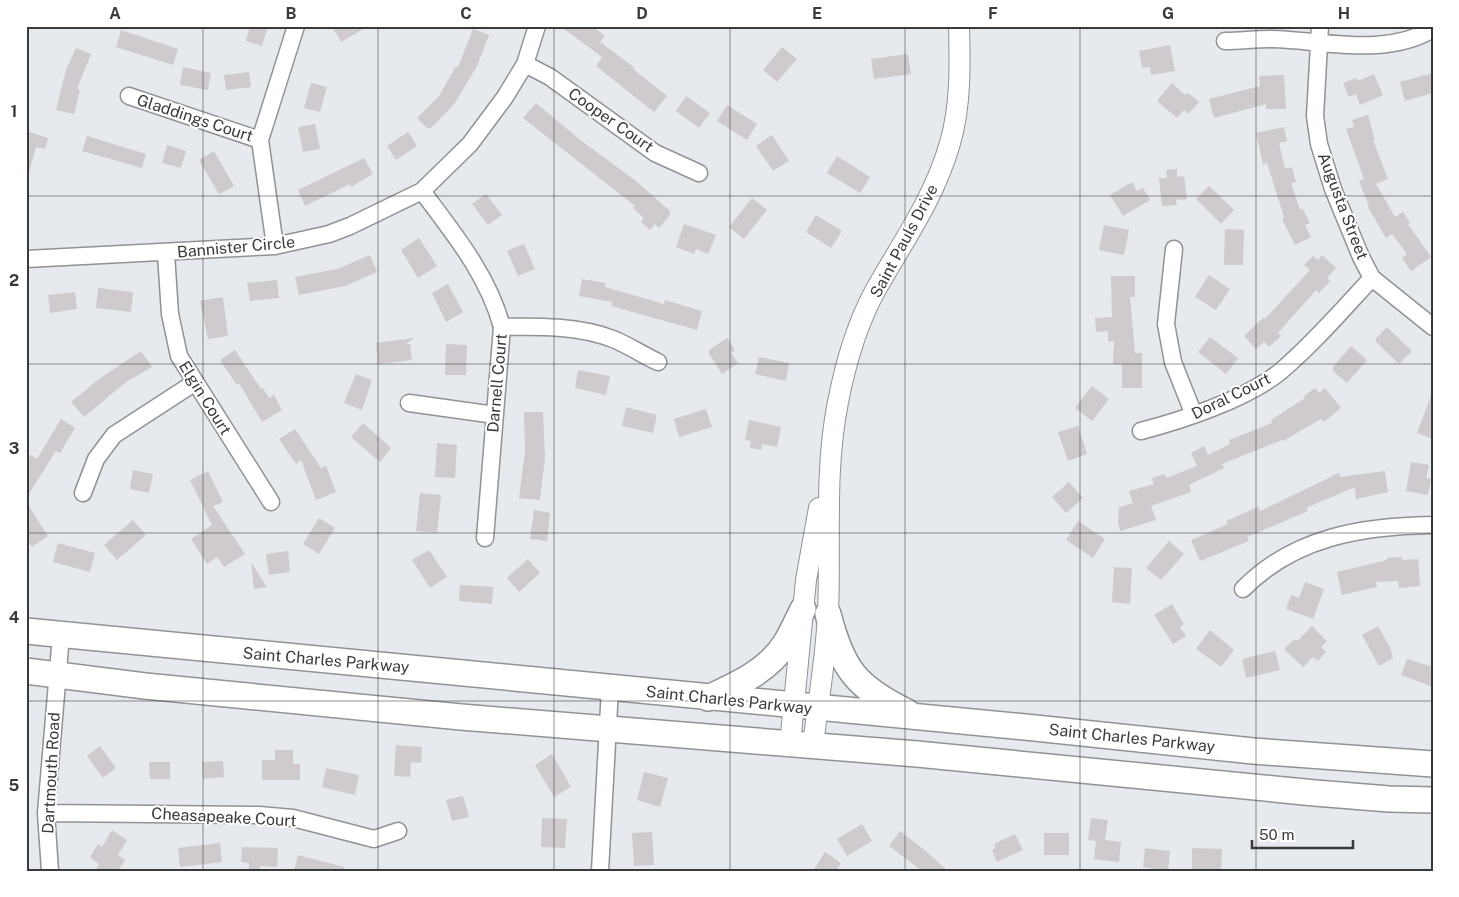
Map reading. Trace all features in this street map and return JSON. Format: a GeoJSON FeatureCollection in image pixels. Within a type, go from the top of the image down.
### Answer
{"type":"FeatureCollection","features":[{"type":"Feature","properties":{"kind":"main road"},"geometry":{"type":"LineString","coordinates":[[708,698],[749,677],[770,662],[784,645],[803,609]]}},
{"type":"Feature","properties":{"kind":"main road"},"geometry":{"type":"LineString","coordinates":[[828,614],[837,646],[857,680],[882,700],[919,717]]}},
{"type":"Feature","properties":{"kind":"main road","name":"Saint Charles Parkway"},"geometry":{"type":"LineString","coordinates":[[26,631],[1253,751],[1433,764]]}},
{"type":"Feature","properties":{"kind":"main road"},"geometry":{"type":"LineString","coordinates":[[26,671],[58,676],[609,730],[802,744],[1247,787],[1389,799],[1433,800]]}},
{"type":"Feature","properties":{"kind":"street"},"geometry":{"type":"LineString","coordinates":[[275,246],[260,140],[296,26]]}},
{"type":"Feature","properties":{"kind":"street","name":"Bannister Circle"},"geometry":{"type":"LineString","coordinates":[[525,64],[528,26]]}},
{"type":"Feature","properties":{"kind":"street","name":"Bannister Circle"},"geometry":{"type":"LineString","coordinates":[[26,259],[166,254],[275,246],[329,234],[422,191],[470,144],[505,97],[525,64],[537,26]]}},
{"type":"Feature","properties":{"kind":"street","name":"Saint Pauls Drive"},"geometry":{"type":"LineString","coordinates":[[806,707],[803,609],[814,533],[831,452],[838,402],[852,352],[874,293],[926,203],[950,143],[957,98],[959,26]]}},
{"type":"Feature","properties":{"kind":"street","name":"Augusta Street"},"geometry":{"type":"LineString","coordinates":[[1320,26],[1315,116],[1318,144],[1338,202],[1372,278],[1433,327]]}},
{"type":"Feature","properties":{"kind":"street"},"geometry":{"type":"LineString","coordinates":[[1224,42],[1271,39],[1319,44],[1376,46],[1419,37],[1433,29]]}},
{"type":"Feature","properties":{"kind":"street","name":"Cooper Court"},"geometry":{"type":"LineString","coordinates":[[525,64],[550,77],[655,152],[699,173]]}},
{"type":"Feature","properties":{"kind":"street","name":"Gladdings Court"},"geometry":{"type":"LineString","coordinates":[[129,96],[260,140]]}},
{"type":"Feature","properties":{"kind":"street","name":"Darnell Court"},"geometry":{"type":"LineString","coordinates":[[422,191],[481,274],[496,305],[502,328],[485,538]]}},
{"type":"Feature","properties":{"kind":"street"},"geometry":{"type":"LineString","coordinates":[[1174,249],[1166,324],[1173,362],[1194,415]]}},
{"type":"Feature","properties":{"kind":"street","name":"Elgin Court"},"geometry":{"type":"LineString","coordinates":[[166,254],[172,335],[179,356],[270,502]]}},
{"type":"Feature","properties":{"kind":"street","name":"Doral Court"},"geometry":{"type":"LineString","coordinates":[[1141,431],[1194,415],[1259,386],[1280,371],[1372,278]]}},
{"type":"Feature","properties":{"kind":"street"},"geometry":{"type":"LineString","coordinates":[[502,328],[529,326],[596,334],[612,339],[658,362]]}},
{"type":"Feature","properties":{"kind":"street"},"geometry":{"type":"LineString","coordinates":[[83,494],[96,459],[114,435],[194,382]]}},
{"type":"Feature","properties":{"kind":"street"},"geometry":{"type":"LineString","coordinates":[[409,403],[494,415]]}},
{"type":"Feature","properties":{"kind":"street","name":"Saint Pauls Drive"},"geometry":{"type":"LineString","coordinates":[[802,744],[806,707],[828,614],[828,512],[831,452]]}},
{"type":"Feature","properties":{"kind":"street"},"geometry":{"type":"LineString","coordinates":[[1243,589],[1258,573],[1284,555],[1320,540],[1397,525],[1433,525]]}},
{"type":"Feature","properties":{"kind":"street","name":"Dartmouth Road"},"geometry":{"type":"LineString","coordinates":[[50,871],[46,813],[61,635]]}},
{"type":"Feature","properties":{"kind":"street"},"geometry":{"type":"LineString","coordinates":[[600,871],[610,688]]}},
{"type":"Feature","properties":{"kind":"street","name":"Cheasapeake Court"},"geometry":{"type":"LineString","coordinates":[[46,813],[259,815],[293,818],[374,838],[398,832]]}},
{"type":"Feature","properties":{"kind":"building"},"geometry":{"type":"Polygon","coordinates":[[[250,26],[268,26],[262,46],[246,41],[250,26]]]}},
{"type":"Feature","properties":{"kind":"building"},"geometry":{"type":"Polygon","coordinates":[[[332,26],[368,26],[341,42],[332,26]]]}},
{"type":"Feature","properties":{"kind":"building"},"geometry":{"type":"Polygon","coordinates":[[[560,26],[592,26],[605,36],[600,42],[635,68],[633,69],[667,96],[654,112],[596,66],[602,57],[560,26]]]}},
{"type":"Feature","properties":{"kind":"building"},"geometry":{"type":"Polygon","coordinates":[[[473,29],[489,35],[477,66],[455,103],[431,128],[427,128],[417,118],[439,96],[456,66],[458,67],[473,29]]]}},
{"type":"Feature","properties":{"kind":"building"},"geometry":{"type":"Polygon","coordinates":[[[121,30],[178,49],[173,65],[116,47],[121,30]]]}},
{"type":"Feature","properties":{"kind":"building"},"geometry":{"type":"Polygon","coordinates":[[[1170,45],[1175,71],[1151,75],[1150,67],[1142,68],[1139,51],[1170,45]]]}},
{"type":"Feature","properties":{"kind":"building"},"geometry":{"type":"Polygon","coordinates":[[[782,47],[797,59],[777,82],[763,70],[782,47]]]}},
{"type":"Feature","properties":{"kind":"building"},"geometry":{"type":"Polygon","coordinates":[[[76,48],[91,54],[77,89],[80,90],[74,114],[56,110],[66,70],[76,48]]]}},
{"type":"Feature","properties":{"kind":"building"},"geometry":{"type":"Polygon","coordinates":[[[908,54],[911,74],[874,79],[871,59],[908,54]]]}},
{"type":"Feature","properties":{"kind":"building"},"geometry":{"type":"Polygon","coordinates":[[[183,67],[211,73],[208,90],[180,85],[183,67]]]}},
{"type":"Feature","properties":{"kind":"building"},"geometry":{"type":"Polygon","coordinates":[[[249,72],[251,87],[226,90],[224,75],[249,72]]]}},
{"type":"Feature","properties":{"kind":"building"},"geometry":{"type":"Polygon","coordinates":[[[1433,73],[1433,93],[1405,101],[1400,82],[1433,73]]]}},
{"type":"Feature","properties":{"kind":"building"},"geometry":{"type":"Polygon","coordinates":[[[1374,74],[1383,95],[1360,105],[1356,94],[1349,97],[1343,83],[1356,78],[1358,81],[1374,74]]]}},
{"type":"Feature","properties":{"kind":"building"},"geometry":{"type":"Polygon","coordinates":[[[1284,75],[1286,109],[1266,109],[1266,104],[1214,118],[1209,99],[1260,86],[1259,76],[1284,75]]]}},
{"type":"Feature","properties":{"kind":"building"},"geometry":{"type":"Polygon","coordinates":[[[311,83],[327,87],[320,112],[304,108],[311,83]]]}},
{"type":"Feature","properties":{"kind":"building"},"geometry":{"type":"Polygon","coordinates":[[[1172,83],[1185,95],[1188,93],[1199,102],[1188,114],[1184,110],[1177,118],[1157,101],[1172,83]]]}},
{"type":"Feature","properties":{"kind":"building"},"geometry":{"type":"Polygon","coordinates":[[[686,96],[710,113],[699,128],[676,111],[686,96]]]}},
{"type":"Feature","properties":{"kind":"building"},"geometry":{"type":"Polygon","coordinates":[[[536,103],[579,139],[636,181],[670,211],[670,215],[659,228],[655,224],[650,230],[641,222],[644,218],[633,208],[635,206],[523,118],[536,103]]]}},
{"type":"Feature","properties":{"kind":"building"},"geometry":{"type":"Polygon","coordinates":[[[727,105],[757,124],[747,140],[717,121],[727,105]]]}},
{"type":"Feature","properties":{"kind":"building"},"geometry":{"type":"Polygon","coordinates":[[[1368,115],[1375,140],[1373,140],[1388,179],[1376,184],[1395,217],[1403,212],[1410,223],[1408,224],[1431,257],[1411,271],[1402,258],[1407,254],[1392,234],[1386,238],[1368,207],[1359,181],[1364,179],[1346,129],[1354,127],[1352,120],[1368,115]]]}},
{"type":"Feature","properties":{"kind":"building"},"geometry":{"type":"Polygon","coordinates":[[[315,124],[320,149],[303,152],[298,127],[315,124]]]}},
{"type":"Feature","properties":{"kind":"building"},"geometry":{"type":"Polygon","coordinates":[[[1284,127],[1287,141],[1279,143],[1285,169],[1292,167],[1296,182],[1291,183],[1300,210],[1302,208],[1310,223],[1305,225],[1311,237],[1295,245],[1282,219],[1284,217],[1267,163],[1263,164],[1256,133],[1284,127]]]}},
{"type":"Feature","properties":{"kind":"building"},"geometry":{"type":"Polygon","coordinates":[[[26,131],[48,138],[45,149],[36,147],[29,172],[26,171],[26,131]]]}},
{"type":"Feature","properties":{"kind":"building"},"geometry":{"type":"Polygon","coordinates":[[[408,132],[417,146],[396,160],[387,146],[408,132]]]}},
{"type":"Feature","properties":{"kind":"building"},"geometry":{"type":"Polygon","coordinates":[[[772,135],[789,161],[773,171],[756,146],[772,135]]]}},
{"type":"Feature","properties":{"kind":"building"},"geometry":{"type":"Polygon","coordinates":[[[87,136],[146,154],[142,168],[82,151],[87,136]]]}},
{"type":"Feature","properties":{"kind":"building"},"geometry":{"type":"Polygon","coordinates":[[[167,145],[186,151],[181,168],[162,163],[167,145]]]}},
{"type":"Feature","properties":{"kind":"building"},"geometry":{"type":"Polygon","coordinates":[[[214,151],[234,186],[219,194],[199,160],[214,151]]]}},
{"type":"Feature","properties":{"kind":"building"},"geometry":{"type":"Polygon","coordinates":[[[837,156],[870,177],[860,193],[827,173],[837,156]]]}},
{"type":"Feature","properties":{"kind":"building"},"geometry":{"type":"Polygon","coordinates":[[[364,158],[373,174],[351,187],[350,184],[305,206],[298,190],[364,158]]]}},
{"type":"Feature","properties":{"kind":"building"},"geometry":{"type":"Polygon","coordinates":[[[1177,169],[1177,177],[1184,176],[1187,199],[1176,200],[1177,205],[1162,206],[1159,178],[1167,178],[1166,170],[1177,169]]]}},
{"type":"Feature","properties":{"kind":"building"},"geometry":{"type":"Polygon","coordinates":[[[1132,182],[1137,191],[1143,188],[1150,200],[1123,216],[1110,195],[1132,182]]]}},
{"type":"Feature","properties":{"kind":"building"},"geometry":{"type":"Polygon","coordinates":[[[1209,186],[1234,210],[1221,224],[1196,199],[1209,186]]]}},
{"type":"Feature","properties":{"kind":"building"},"geometry":{"type":"Polygon","coordinates":[[[486,194],[502,215],[488,225],[472,204],[486,194]]]}},
{"type":"Feature","properties":{"kind":"building"},"geometry":{"type":"Polygon","coordinates":[[[752,198],[767,210],[744,239],[729,227],[752,198]]]}},
{"type":"Feature","properties":{"kind":"building"},"geometry":{"type":"Polygon","coordinates":[[[816,215],[842,231],[831,248],[806,232],[816,215]]]}},
{"type":"Feature","properties":{"kind":"building"},"geometry":{"type":"Polygon","coordinates":[[[684,224],[716,235],[708,254],[696,249],[694,254],[676,247],[684,224]]]}},
{"type":"Feature","properties":{"kind":"building"},"geometry":{"type":"Polygon","coordinates":[[[1104,225],[1129,230],[1124,255],[1099,250],[1104,225]]]}},
{"type":"Feature","properties":{"kind":"building"},"geometry":{"type":"Polygon","coordinates":[[[1225,229],[1244,230],[1243,265],[1224,265],[1225,229]]]}},
{"type":"Feature","properties":{"kind":"building"},"geometry":{"type":"Polygon","coordinates":[[[419,238],[437,266],[418,278],[401,250],[419,238]]]}},
{"type":"Feature","properties":{"kind":"building"},"geometry":{"type":"Polygon","coordinates":[[[524,244],[535,269],[518,276],[507,251],[524,244]]]}},
{"type":"Feature","properties":{"kind":"building"},"geometry":{"type":"Polygon","coordinates":[[[370,255],[377,272],[345,286],[299,295],[295,277],[337,269],[370,255]]]}},
{"type":"Feature","properties":{"kind":"building"},"geometry":{"type":"Polygon","coordinates":[[[1322,255],[1336,268],[1327,278],[1330,281],[1319,293],[1316,290],[1278,333],[1281,336],[1269,347],[1264,342],[1256,349],[1244,336],[1263,318],[1265,319],[1310,270],[1304,265],[1313,256],[1318,260],[1322,255]]]}},
{"type":"Feature","properties":{"kind":"building"},"geometry":{"type":"Polygon","coordinates":[[[1209,275],[1230,289],[1216,310],[1195,297],[1209,275]]]}},
{"type":"Feature","properties":{"kind":"building"},"geometry":{"type":"Polygon","coordinates":[[[1111,276],[1135,276],[1135,297],[1130,297],[1135,353],[1142,353],[1142,388],[1122,388],[1122,364],[1113,364],[1114,341],[1108,342],[1108,331],[1096,332],[1095,318],[1112,317],[1111,276]]]}},
{"type":"Feature","properties":{"kind":"building"},"geometry":{"type":"Polygon","coordinates":[[[582,279],[606,283],[605,287],[664,304],[665,300],[702,311],[697,330],[611,306],[612,302],[579,296],[582,279]]]}},
{"type":"Feature","properties":{"kind":"building"},"geometry":{"type":"Polygon","coordinates":[[[277,280],[279,298],[250,301],[247,283],[277,280]]]}},
{"type":"Feature","properties":{"kind":"building"},"geometry":{"type":"Polygon","coordinates":[[[448,284],[463,312],[446,322],[432,293],[448,284]]]}},
{"type":"Feature","properties":{"kind":"building"},"geometry":{"type":"Polygon","coordinates":[[[98,288],[133,292],[131,312],[96,308],[98,288]]]}},
{"type":"Feature","properties":{"kind":"building"},"geometry":{"type":"Polygon","coordinates":[[[75,292],[77,309],[50,313],[48,295],[75,292]]]}},
{"type":"Feature","properties":{"kind":"building"},"geometry":{"type":"Polygon","coordinates":[[[223,297],[228,336],[208,339],[200,301],[223,297]]]}},
{"type":"Feature","properties":{"kind":"building"},"geometry":{"type":"Polygon","coordinates":[[[1387,327],[1412,351],[1399,364],[1376,342],[1376,338],[1387,327]]]}},
{"type":"Feature","properties":{"kind":"building"},"geometry":{"type":"Polygon","coordinates":[[[1210,337],[1238,358],[1226,374],[1198,352],[1210,337]]]}},
{"type":"Feature","properties":{"kind":"building"},"geometry":{"type":"Polygon","coordinates":[[[414,338],[406,344],[410,344],[412,360],[378,364],[376,343],[414,338]]]}},
{"type":"Feature","properties":{"kind":"building"},"geometry":{"type":"Polygon","coordinates":[[[727,338],[735,350],[731,353],[738,363],[722,374],[709,354],[709,350],[727,338]]]}},
{"type":"Feature","properties":{"kind":"building"},"geometry":{"type":"Polygon","coordinates":[[[446,344],[467,345],[466,375],[445,375],[446,344]]]}},
{"type":"Feature","properties":{"kind":"building"},"geometry":{"type":"Polygon","coordinates":[[[1351,346],[1367,360],[1347,383],[1333,371],[1333,367],[1351,346]]]}},
{"type":"Feature","properties":{"kind":"building"},"geometry":{"type":"Polygon","coordinates":[[[235,350],[261,389],[263,388],[269,398],[274,395],[282,410],[262,422],[239,383],[237,385],[220,360],[235,350]]]}},
{"type":"Feature","properties":{"kind":"building"},"geometry":{"type":"Polygon","coordinates":[[[141,351],[152,367],[126,382],[84,417],[71,402],[99,379],[141,351]]]}},
{"type":"Feature","properties":{"kind":"building"},"geometry":{"type":"Polygon","coordinates":[[[759,357],[789,363],[786,381],[755,374],[759,357]]]}},
{"type":"Feature","properties":{"kind":"building"},"geometry":{"type":"Polygon","coordinates":[[[578,370],[610,376],[606,395],[575,388],[578,370]]]}},
{"type":"Feature","properties":{"kind":"building"},"geometry":{"type":"Polygon","coordinates":[[[356,374],[372,380],[362,410],[344,403],[356,374]]]}},
{"type":"Feature","properties":{"kind":"building"},"geometry":{"type":"Polygon","coordinates":[[[1092,386],[1109,399],[1092,421],[1075,408],[1092,386]]]}},
{"type":"Feature","properties":{"kind":"building"},"geometry":{"type":"Polygon","coordinates":[[[1315,388],[1319,393],[1325,388],[1341,408],[1324,422],[1321,419],[1283,441],[1222,464],[1224,468],[1189,485],[1191,492],[1151,506],[1156,520],[1120,531],[1118,523],[1119,507],[1133,503],[1129,491],[1154,484],[1152,478],[1165,474],[1166,478],[1197,466],[1191,453],[1204,446],[1208,455],[1230,444],[1229,440],[1272,423],[1271,420],[1305,398],[1304,396],[1315,388]]]}},
{"type":"Feature","properties":{"kind":"building"},"geometry":{"type":"Polygon","coordinates":[[[1433,393],[1433,439],[1417,433],[1433,393]]]}},
{"type":"Feature","properties":{"kind":"building"},"geometry":{"type":"Polygon","coordinates":[[[626,407],[657,415],[653,433],[622,426],[626,407]]]}},
{"type":"Feature","properties":{"kind":"building"},"geometry":{"type":"Polygon","coordinates":[[[706,409],[712,427],[679,437],[674,419],[706,409]]]}},
{"type":"Feature","properties":{"kind":"building"},"geometry":{"type":"Polygon","coordinates":[[[524,412],[543,412],[545,458],[540,500],[519,498],[525,451],[524,412]]]}},
{"type":"Feature","properties":{"kind":"building"},"geometry":{"type":"Polygon","coordinates":[[[61,419],[75,428],[60,453],[56,451],[26,498],[26,462],[31,455],[37,459],[61,419]]]}},
{"type":"Feature","properties":{"kind":"building"},"geometry":{"type":"Polygon","coordinates":[[[749,420],[781,427],[777,447],[762,444],[761,450],[750,448],[751,441],[745,440],[749,420]]]}},
{"type":"Feature","properties":{"kind":"building"},"geometry":{"type":"Polygon","coordinates":[[[363,423],[391,448],[380,462],[351,437],[363,423]]]}},
{"type":"Feature","properties":{"kind":"building"},"geometry":{"type":"Polygon","coordinates":[[[1078,426],[1087,454],[1068,461],[1058,432],[1078,426]]]}},
{"type":"Feature","properties":{"kind":"building"},"geometry":{"type":"Polygon","coordinates":[[[295,429],[321,468],[326,466],[336,492],[316,500],[301,460],[296,464],[279,439],[295,429]]]}},
{"type":"Feature","properties":{"kind":"building"},"geometry":{"type":"Polygon","coordinates":[[[437,443],[457,445],[455,478],[435,477],[437,443]]]}},
{"type":"Feature","properties":{"kind":"building"},"geometry":{"type":"Polygon","coordinates":[[[1411,462],[1429,465],[1426,478],[1431,479],[1428,495],[1406,491],[1411,462]]]}},
{"type":"Feature","properties":{"kind":"building"},"geometry":{"type":"Polygon","coordinates":[[[133,470],[153,474],[149,493],[130,489],[133,470]]]}},
{"type":"Feature","properties":{"kind":"building"},"geometry":{"type":"Polygon","coordinates":[[[208,471],[223,502],[213,506],[245,554],[224,567],[217,557],[207,564],[191,539],[212,525],[190,480],[208,471]]]}},
{"type":"Feature","properties":{"kind":"building"},"geometry":{"type":"Polygon","coordinates":[[[1385,471],[1388,492],[1356,499],[1355,487],[1306,508],[1308,511],[1247,537],[1249,541],[1200,561],[1191,540],[1228,524],[1226,521],[1258,507],[1260,511],[1339,473],[1340,477],[1385,471]]]}},
{"type":"Feature","properties":{"kind":"building"},"geometry":{"type":"Polygon","coordinates":[[[1069,482],[1083,498],[1066,513],[1052,497],[1069,482]]]}},
{"type":"Feature","properties":{"kind":"building"},"geometry":{"type":"Polygon","coordinates":[[[420,493],[441,495],[437,533],[416,531],[420,493]]]}},
{"type":"Feature","properties":{"kind":"building"},"geometry":{"type":"Polygon","coordinates":[[[26,502],[48,536],[32,547],[26,538],[26,502]]]}},
{"type":"Feature","properties":{"kind":"building"},"geometry":{"type":"Polygon","coordinates":[[[534,510],[550,513],[547,541],[530,539],[534,510]]]}},
{"type":"Feature","properties":{"kind":"building"},"geometry":{"type":"Polygon","coordinates":[[[319,518],[335,528],[319,554],[303,544],[319,518]]]}},
{"type":"Feature","properties":{"kind":"building"},"geometry":{"type":"Polygon","coordinates":[[[133,520],[146,535],[117,560],[104,545],[133,520]]]}},
{"type":"Feature","properties":{"kind":"building"},"geometry":{"type":"Polygon","coordinates":[[[1078,521],[1105,539],[1093,558],[1066,540],[1078,521]]]}},
{"type":"Feature","properties":{"kind":"building"},"geometry":{"type":"Polygon","coordinates":[[[1169,541],[1184,554],[1161,580],[1146,568],[1169,541]]]}},
{"type":"Feature","properties":{"kind":"building"},"geometry":{"type":"Polygon","coordinates":[[[58,543],[95,553],[90,572],[53,562],[58,543]]]}},
{"type":"Feature","properties":{"kind":"building"},"geometry":{"type":"Polygon","coordinates":[[[429,550],[447,577],[430,588],[412,560],[429,550]]]}},
{"type":"Feature","properties":{"kind":"building"},"geometry":{"type":"Polygon","coordinates":[[[288,551],[290,572],[269,575],[266,554],[288,551]]]}},
{"type":"Feature","properties":{"kind":"building"},"geometry":{"type":"Polygon","coordinates":[[[1402,557],[1402,560],[1418,559],[1420,586],[1399,588],[1398,581],[1376,582],[1377,587],[1342,595],[1337,572],[1387,560],[1387,558],[1402,557]]]}},
{"type":"Feature","properties":{"kind":"building"},"geometry":{"type":"Polygon","coordinates":[[[528,559],[540,573],[519,592],[507,578],[528,559]]]}},
{"type":"Feature","properties":{"kind":"building"},"geometry":{"type":"Polygon","coordinates":[[[251,562],[267,587],[254,589],[251,562]]]}},
{"type":"Feature","properties":{"kind":"building"},"geometry":{"type":"Polygon","coordinates":[[[1114,567],[1132,568],[1130,604],[1112,602],[1114,567]]]}},
{"type":"Feature","properties":{"kind":"building"},"geometry":{"type":"Polygon","coordinates":[[[1305,582],[1324,589],[1313,619],[1286,609],[1291,595],[1299,598],[1305,582]]]}},
{"type":"Feature","properties":{"kind":"building"},"geometry":{"type":"Polygon","coordinates":[[[460,585],[493,587],[492,604],[459,601],[460,585]]]}},
{"type":"Feature","properties":{"kind":"building"},"geometry":{"type":"Polygon","coordinates":[[[1172,604],[1184,624],[1180,627],[1186,636],[1173,644],[1154,615],[1172,604]]]}},
{"type":"Feature","properties":{"kind":"building"},"geometry":{"type":"Polygon","coordinates":[[[1312,626],[1327,641],[1321,647],[1326,652],[1318,661],[1313,657],[1303,667],[1284,649],[1294,639],[1297,641],[1312,626]]]}},
{"type":"Feature","properties":{"kind":"building"},"geometry":{"type":"Polygon","coordinates":[[[1378,626],[1390,647],[1393,658],[1379,666],[1362,635],[1378,626]]]}},
{"type":"Feature","properties":{"kind":"building"},"geometry":{"type":"Polygon","coordinates":[[[1210,630],[1234,650],[1221,667],[1196,649],[1210,630]]]}},
{"type":"Feature","properties":{"kind":"building"},"geometry":{"type":"Polygon","coordinates":[[[1275,651],[1280,670],[1246,678],[1242,659],[1275,651]]]}},
{"type":"Feature","properties":{"kind":"building"},"geometry":{"type":"Polygon","coordinates":[[[1407,659],[1433,667],[1433,687],[1401,675],[1407,659]]]}},
{"type":"Feature","properties":{"kind":"building"},"geometry":{"type":"Polygon","coordinates":[[[396,745],[422,747],[421,763],[411,762],[410,777],[394,776],[396,745]]]}},
{"type":"Feature","properties":{"kind":"building"},"geometry":{"type":"Polygon","coordinates":[[[100,746],[116,768],[103,778],[87,756],[100,746]]]}},
{"type":"Feature","properties":{"kind":"building"},"geometry":{"type":"Polygon","coordinates":[[[275,750],[293,750],[293,764],[300,764],[300,780],[262,780],[262,760],[275,760],[275,750]]]}},
{"type":"Feature","properties":{"kind":"building"},"geometry":{"type":"Polygon","coordinates":[[[552,754],[571,787],[554,797],[535,765],[552,754]]]}},
{"type":"Feature","properties":{"kind":"building"},"geometry":{"type":"Polygon","coordinates":[[[223,761],[224,777],[203,779],[202,762],[223,761]]]}},
{"type":"Feature","properties":{"kind":"building"},"geometry":{"type":"Polygon","coordinates":[[[149,762],[170,762],[170,779],[150,779],[149,762]]]}},
{"type":"Feature","properties":{"kind":"building"},"geometry":{"type":"Polygon","coordinates":[[[326,768],[359,775],[355,795],[322,787],[326,768]]]}},
{"type":"Feature","properties":{"kind":"building"},"geometry":{"type":"Polygon","coordinates":[[[644,772],[668,778],[660,807],[637,800],[644,772]]]}},
{"type":"Feature","properties":{"kind":"building"},"geometry":{"type":"Polygon","coordinates":[[[463,796],[469,817],[452,821],[446,800],[463,796]]]}},
{"type":"Feature","properties":{"kind":"building"},"geometry":{"type":"Polygon","coordinates":[[[542,818],[567,819],[565,848],[541,847],[542,818]]]}},
{"type":"Feature","properties":{"kind":"building"},"geometry":{"type":"Polygon","coordinates":[[[1091,818],[1108,820],[1105,840],[1121,842],[1119,862],[1094,859],[1096,841],[1088,840],[1091,818]]]}},
{"type":"Feature","properties":{"kind":"building"},"geometry":{"type":"Polygon","coordinates":[[[862,824],[872,841],[847,856],[837,839],[862,824]]]}},
{"type":"Feature","properties":{"kind":"building"},"geometry":{"type":"Polygon","coordinates":[[[112,830],[127,840],[118,855],[125,860],[118,871],[95,871],[99,864],[90,857],[98,844],[102,847],[112,830]]]}},
{"type":"Feature","properties":{"kind":"building"},"geometry":{"type":"Polygon","coordinates":[[[900,831],[948,871],[922,871],[889,846],[900,831]]]}},
{"type":"Feature","properties":{"kind":"building"},"geometry":{"type":"Polygon","coordinates":[[[652,832],[654,865],[634,866],[632,833],[652,832]]]}},
{"type":"Feature","properties":{"kind":"building"},"geometry":{"type":"Polygon","coordinates":[[[1044,833],[1069,833],[1069,855],[1044,855],[1044,833]]]}},
{"type":"Feature","properties":{"kind":"building"},"geometry":{"type":"Polygon","coordinates":[[[1015,834],[1023,850],[997,862],[992,850],[996,848],[994,844],[1015,834]]]}},
{"type":"Feature","properties":{"kind":"building"},"geometry":{"type":"Polygon","coordinates":[[[220,843],[222,862],[180,867],[178,848],[220,843]]]}},
{"type":"Feature","properties":{"kind":"building"},"geometry":{"type":"Polygon","coordinates":[[[242,847],[278,848],[277,867],[260,866],[260,871],[249,871],[249,863],[241,862],[242,847]]]}},
{"type":"Feature","properties":{"kind":"building"},"geometry":{"type":"Polygon","coordinates":[[[1145,848],[1170,851],[1168,871],[1143,867],[1145,848]]]}},
{"type":"Feature","properties":{"kind":"building"},"geometry":{"type":"Polygon","coordinates":[[[1192,848],[1222,849],[1221,869],[1192,869],[1192,848]]]}},
{"type":"Feature","properties":{"kind":"building"},"geometry":{"type":"Polygon","coordinates":[[[825,852],[841,863],[836,871],[813,871],[825,852]]]}},
{"type":"Feature","properties":{"kind":"building"},"geometry":{"type":"Polygon","coordinates":[[[298,855],[344,867],[344,871],[294,871],[298,855]]]}}]}
